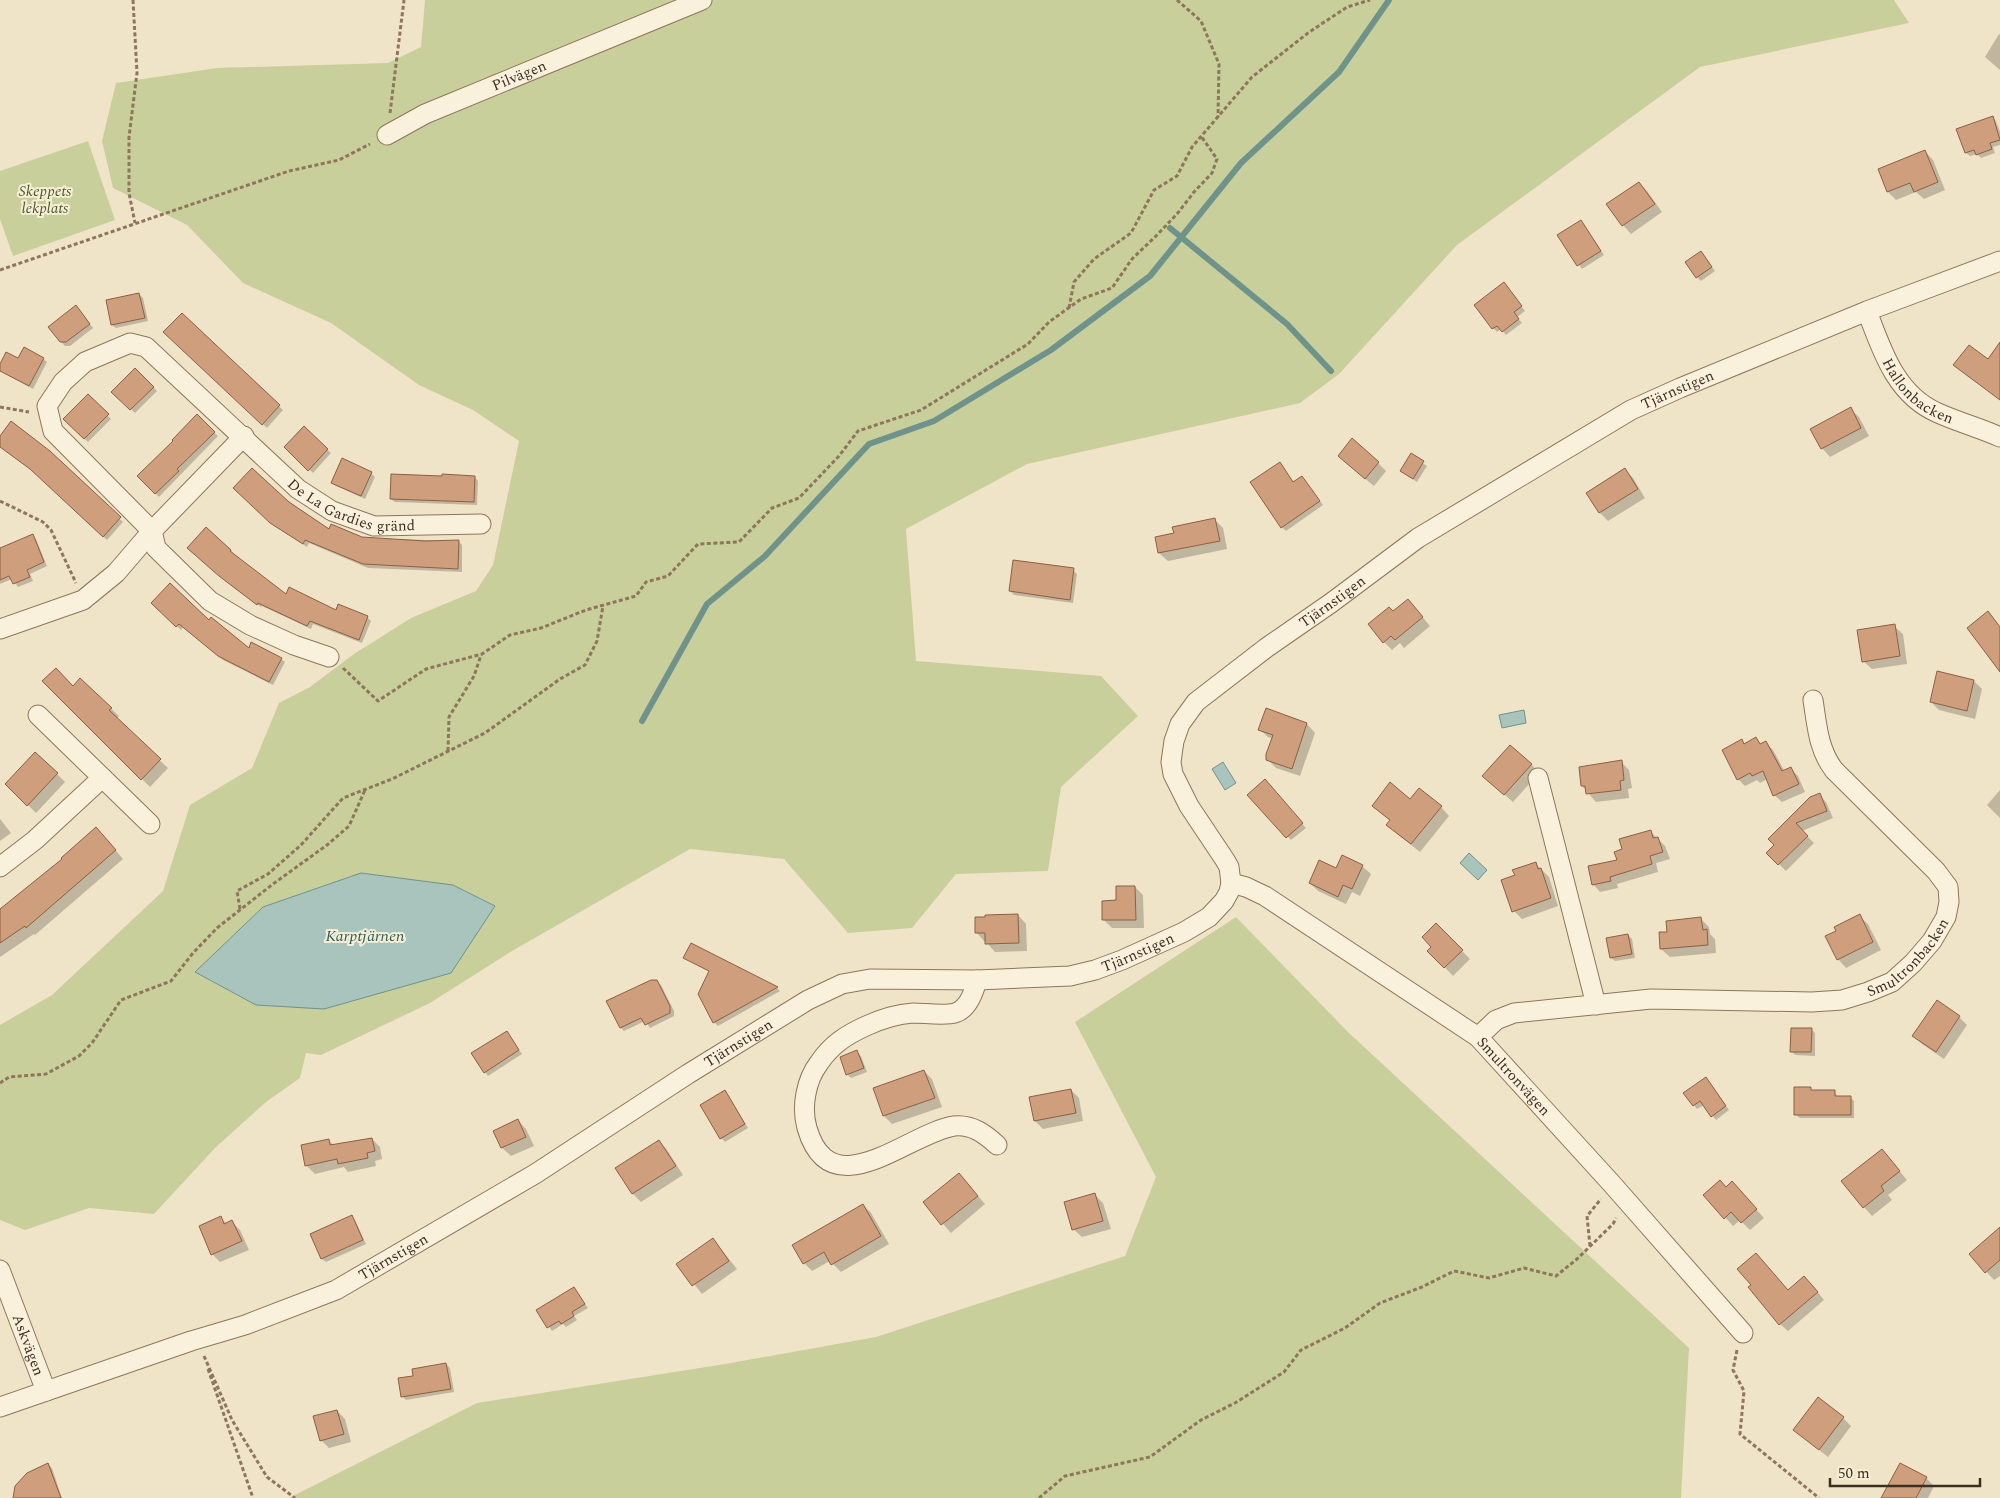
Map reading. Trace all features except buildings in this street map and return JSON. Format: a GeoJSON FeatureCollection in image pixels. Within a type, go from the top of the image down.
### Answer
{"type":"FeatureCollection","features":[{"type":"Feature","properties":{"kind":"street","name":"Pilvägen"},"geometry":{"type":"LineString","coordinates":[[387,135],[426,114],[702,0]]}},
{"type":"Feature","properties":{"kind":"street","name":"Tjärnstigen"},"geometry":{"type":"LineString","coordinates":[[0,1407],[319,1298],[356,1280],[440,1228],[535,1174],[688,1074],[808,1000],[842,984],[870,979],[978,980],[1070,976],[1095,970],[1122,960],[1184,932],[1209,917],[1224,901],[1231,883],[1229,867],[1189,806],[1173,774],[1171,762],[1174,741],[1180,724],[1196,702],[1266,648],[1331,603],[1418,538],[1630,410],[1867,311],[2000,261]]}},
{"type":"Feature","properties":{"kind":"street","name":"Hallonbacken"},"geometry":{"type":"LineString","coordinates":[[1867,311],[1892,371],[1909,394],[1921,404],[1937,413],[2000,437]]}},
{"type":"Feature","properties":{"kind":"street","name":"De La Gardies gränd"},"geometry":{"type":"LineString","coordinates":[[50,415],[48,406],[63,382],[85,362],[130,343],[146,347],[244,436],[298,489],[332,511],[374,526],[481,524]]}},
{"type":"Feature","properties":{"kind":"street"},"geometry":{"type":"LineString","coordinates":[[50,415],[53,431],[152,531],[156,548],[210,601],[250,626],[336,662]]}},
{"type":"Feature","properties":{"kind":"street"},"geometry":{"type":"LineString","coordinates":[[0,630],[84,600],[116,573],[152,531],[244,436]]}},
{"type":"Feature","properties":{"kind":"street","name":"Smultronbacken"},"geometry":{"type":"LineString","coordinates":[[1478,1037],[1496,1020],[1514,1013],[1651,999],[1812,1002],[1842,1000],[1892,982],[1913,963],[1932,941],[1946,917],[1949,902],[1948,887],[1936,871],[1825,759],[1821,748],[1813,700]]}},
{"type":"Feature","properties":{"kind":"street"},"geometry":{"type":"LineString","coordinates":[[38,715],[150,824]]}},
{"type":"Feature","properties":{"kind":"street"},"geometry":{"type":"LineString","coordinates":[[0,867],[35,840],[102,778]]}},
{"type":"Feature","properties":{"kind":"street"},"geometry":{"type":"LineString","coordinates":[[1538,778],[1596,1005]]}},
{"type":"Feature","properties":{"kind":"street","name":"Smultronvägen"},"geometry":{"type":"LineString","coordinates":[[1231,883],[1246,887],[1265,896],[1478,1037],[1612,1184],[1743,1333]]}},
{"type":"Feature","properties":{"kind":"street"},"geometry":{"type":"LineString","coordinates":[[978,980],[973,995],[965,1006],[954,1013],[911,1014],[872,1023],[848,1034],[827,1051],[815,1068],[810,1081],[804,1102],[805,1122],[810,1139],[822,1155],[835,1163],[851,1166],[872,1162],[934,1132],[954,1126],[966,1126],[978,1130],[997,1146]]}},
{"type":"Feature","properties":{"kind":"street","name":"Askvägen"},"geometry":{"type":"LineString","coordinates":[[0,1270],[46,1391]]}},
{"type":"Feature","properties":{"kind":"path"},"geometry":{"type":"LineString","coordinates":[[133,0],[137,73],[129,137],[129,193],[135,223]]}},
{"type":"Feature","properties":{"kind":"path"},"geometry":{"type":"LineString","coordinates":[[0,270],[289,171],[339,160],[387,135],[404,0]]}},
{"type":"Feature","properties":{"kind":"path"},"geometry":{"type":"LineString","coordinates":[[1176,0],[1201,22],[1219,64],[1218,117]]}},
{"type":"Feature","properties":{"kind":"path"},"geometry":{"type":"LineString","coordinates":[[1068,308],[1074,282],[1094,259],[1131,233],[1154,190],[1177,176],[1192,146],[1252,77],[1308,33],[1347,7],[1370,0]]}},
{"type":"Feature","properties":{"kind":"path"},"geometry":{"type":"LineString","coordinates":[[336,662],[378,701],[426,669],[481,655],[510,635],[542,628],[636,596],[646,582],[668,576],[698,544],[739,542],[772,508],[799,498],[839,456],[858,431],[921,410],[1028,344],[1049,322],[1081,299],[1112,288],[1132,260],[1172,219],[1212,173],[1217,159],[1201,136]]}},
{"type":"Feature","properties":{"kind":"path"},"geometry":{"type":"LineString","coordinates":[[0,407],[50,415]]}},
{"type":"Feature","properties":{"kind":"path"},"geometry":{"type":"LineString","coordinates":[[0,501],[43,522],[51,530],[84,600]]}},
{"type":"Feature","properties":{"kind":"path"},"geometry":{"type":"LineString","coordinates":[[240,909],[237,891],[268,874],[301,845],[343,798],[392,779],[485,733],[560,679],[585,665],[597,641],[603,606]]}},
{"type":"Feature","properties":{"kind":"path"},"geometry":{"type":"LineString","coordinates":[[448,751],[449,717],[474,676],[481,655]]}},
{"type":"Feature","properties":{"kind":"path"},"geometry":{"type":"LineString","coordinates":[[0,1083],[9,1077],[46,1074],[78,1056],[92,1043],[121,1000],[171,981],[193,953],[217,928],[273,884],[296,869],[349,826],[365,789]]}},
{"type":"Feature","properties":{"kind":"path"},"geometry":{"type":"LineString","coordinates":[[1590,1246],[1587,1216],[1612,1184]]}},
{"type":"Feature","properties":{"kind":"path"},"geometry":{"type":"LineString","coordinates":[[1040,1498],[1065,1476],[1150,1457],[1201,1420],[1236,1403],[1284,1372],[1301,1350],[1345,1328],[1380,1303],[1422,1287],[1454,1271],[1488,1278],[1524,1268],[1556,1276],[1613,1224],[1626,1200]]}},
{"type":"Feature","properties":{"kind":"path"},"geometry":{"type":"LineString","coordinates":[[198,1340],[253,1498]]}},
{"type":"Feature","properties":{"kind":"path"},"geometry":{"type":"LineString","coordinates":[[198,1340],[232,1420],[267,1478],[295,1498]]}},
{"type":"Feature","properties":{"kind":"path"},"geometry":{"type":"LineString","coordinates":[[1737,1352],[1733,1370],[1744,1391],[1740,1434],[1819,1498]]}},
{"type":"Feature","properties":{"kind":"green space"},"geometry":{"type":"Polygon","coordinates":[[[425,0],[1894,0],[1909,23],[1700,67],[1457,245],[1339,374],[1300,403],[1027,464],[906,529],[916,661],[1101,676],[1138,716],[1061,787],[1048,871],[956,874],[912,928],[848,933],[784,859],[690,849],[512,951],[430,1003],[321,1055],[306,1053],[300,1078],[266,1102],[215,1148],[154,1214],[89,1208],[25,1230],[0,1220],[0,1025],[52,995],[163,891],[190,805],[252,768],[279,703],[310,687],[354,654],[411,618],[476,591],[493,565],[519,441],[473,410],[419,385],[331,323],[243,283],[187,225],[113,188],[102,141],[116,83],[217,68],[388,63],[421,47],[425,0]],[[453,885],[263,907],[196,972],[495,906],[453,885]]]}},
{"type":"Feature","properties":{"kind":"green space","name":"Skeppets lekplats"},"geometry":{"type":"Polygon","coordinates":[[[88,141],[115,220],[13,256],[0,219],[0,171],[88,141]]]}},
{"type":"Feature","properties":{"kind":"green space"},"geometry":{"type":"Polygon","coordinates":[[[1236,917],[1349,1033],[1689,1348],[1681,1498],[289,1498],[477,1403],[725,1364],[876,1337],[1125,1256],[1156,1177],[1075,1022],[1236,917]]]}},
{"type":"Feature","properties":{"kind":"water"},"geometry":{"type":"Polygon","coordinates":[[[1524,710],[1526,723],[1502,728],[1499,715],[1524,710]]]}},
{"type":"Feature","properties":{"kind":"water"},"geometry":{"type":"Polygon","coordinates":[[[1223,762],[1236,783],[1225,790],[1212,769],[1223,762]]]}},
{"type":"Feature","properties":{"kind":"water"},"geometry":{"type":"Polygon","coordinates":[[[1469,853],[1487,870],[1478,880],[1460,863],[1469,853]]]}},
{"type":"Feature","properties":{"kind":"water","name":"Karptjärnen"},"geometry":{"type":"Polygon","coordinates":[[[361,873],[453,885],[495,906],[451,973],[324,1009],[256,1005],[195,972],[263,907],[361,873]]]}},
{"type":"Feature","properties":{"kind":"waterway"},"geometry":{"type":"LineString","coordinates":[[642,721],[707,604],[765,556],[869,444],[934,421],[1051,350],[1150,276],[1241,163],[1339,72],[1389,0]]}},
{"type":"Feature","properties":{"kind":"waterway"},"geometry":{"type":"LineString","coordinates":[[1170,228],[1287,324],[1331,371]]}}]}
